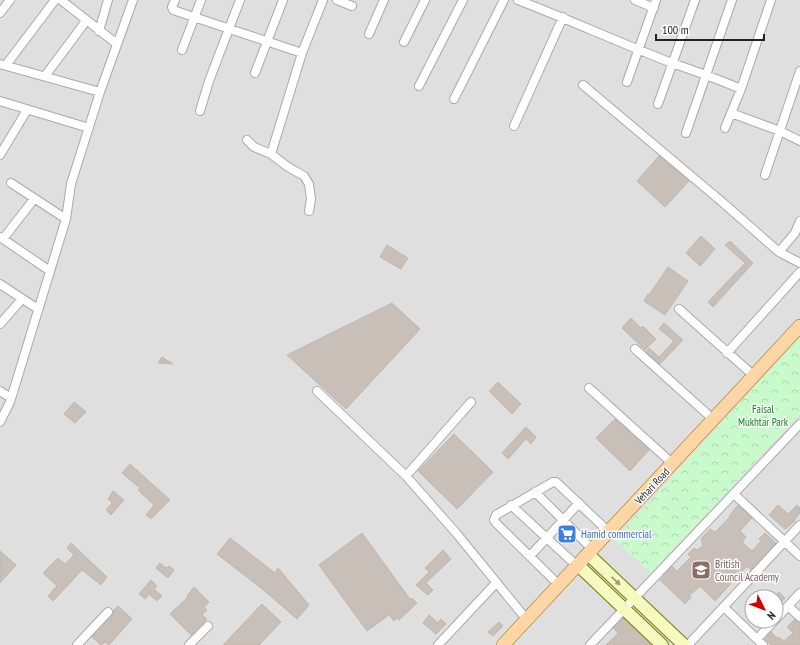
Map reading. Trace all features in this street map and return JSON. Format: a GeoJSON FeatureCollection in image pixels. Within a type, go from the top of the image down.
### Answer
{"type":"FeatureCollection","features":[{"type":"Feature","properties":{"kind":"main road","name":"Vehari Road"},"geometry":{"type":"LineString","coordinates":[[503,645],[800,326]]}},
{"type":"Feature","properties":{"kind":"street"},"geometry":{"type":"LineString","coordinates":[[0,13],[10,0]]}},
{"type":"Feature","properties":{"kind":"street"},"geometry":{"type":"LineString","coordinates":[[55,0],[3,65],[100,92]]}},
{"type":"Feature","properties":{"kind":"street"},"geometry":{"type":"LineString","coordinates":[[61,0],[117,44]]}},
{"type":"Feature","properties":{"kind":"street"},"geometry":{"type":"LineString","coordinates":[[99,31],[108,0]]}},
{"type":"Feature","properties":{"kind":"street"},"geometry":{"type":"LineString","coordinates":[[0,422],[11,398],[66,219],[71,184],[88,128],[133,0]]}},
{"type":"Feature","properties":{"kind":"street"},"geometry":{"type":"LineString","coordinates":[[175,0],[172,9],[193,18],[302,53]]}},
{"type":"Feature","properties":{"kind":"street"},"geometry":{"type":"LineString","coordinates":[[182,50],[201,0]]}},
{"type":"Feature","properties":{"kind":"street"},"geometry":{"type":"LineString","coordinates":[[200,111],[240,0]]}},
{"type":"Feature","properties":{"kind":"street"},"geometry":{"type":"LineString","coordinates":[[255,73],[283,0]]}},
{"type":"Feature","properties":{"kind":"street"},"geometry":{"type":"LineString","coordinates":[[271,154],[302,53],[323,0]]}},
{"type":"Feature","properties":{"kind":"street"},"geometry":{"type":"LineString","coordinates":[[337,0],[352,6]]}},
{"type":"Feature","properties":{"kind":"street"},"geometry":{"type":"LineString","coordinates":[[369,34],[384,0]]}},
{"type":"Feature","properties":{"kind":"street"},"geometry":{"type":"LineString","coordinates":[[404,42],[425,0]]}},
{"type":"Feature","properties":{"kind":"street"},"geometry":{"type":"LineString","coordinates":[[419,86],[462,0]]}},
{"type":"Feature","properties":{"kind":"street"},"geometry":{"type":"LineString","coordinates":[[454,100],[504,0]]}},
{"type":"Feature","properties":{"kind":"street"},"geometry":{"type":"LineString","coordinates":[[518,0],[563,17],[639,50],[706,74],[741,89]]}},
{"type":"Feature","properties":{"kind":"street"},"geometry":{"type":"LineString","coordinates":[[627,82],[655,4],[635,0]]}},
{"type":"Feature","properties":{"kind":"street"},"geometry":{"type":"LineString","coordinates":[[658,104],[695,0]]}},
{"type":"Feature","properties":{"kind":"street"},"geometry":{"type":"LineString","coordinates":[[686,133],[732,0]]}},
{"type":"Feature","properties":{"kind":"street"},"geometry":{"type":"LineString","coordinates":[[725,128],[741,89],[772,0]]}},
{"type":"Feature","properties":{"kind":"street"},"geometry":{"type":"LineString","coordinates":[[514,126],[563,17]]}},
{"type":"Feature","properties":{"kind":"street"},"geometry":{"type":"LineString","coordinates":[[45,76],[86,21]]}},
{"type":"Feature","properties":{"kind":"street"},"geometry":{"type":"LineString","coordinates":[[765,175],[800,71]]}},
{"type":"Feature","properties":{"kind":"street"},"geometry":{"type":"LineString","coordinates":[[583,85],[721,201],[778,252],[800,263]]}},
{"type":"Feature","properties":{"kind":"street"},"geometry":{"type":"LineString","coordinates":[[0,101],[88,128]]}},
{"type":"Feature","properties":{"kind":"street"},"geometry":{"type":"LineString","coordinates":[[0,155],[27,110]]}},
{"type":"Feature","properties":{"kind":"street"},"geometry":{"type":"LineString","coordinates":[[731,113],[780,131],[800,141]]}},
{"type":"Feature","properties":{"kind":"street"},"geometry":{"type":"LineString","coordinates":[[247,140],[254,147],[271,154],[288,167],[304,176],[308,184],[310,199],[309,211]]}},
{"type":"Feature","properties":{"kind":"street"},"geometry":{"type":"LineString","coordinates":[[11,183],[66,219]]}},
{"type":"Feature","properties":{"kind":"street"},"geometry":{"type":"LineString","coordinates":[[34,199],[2,238],[50,271]]}},
{"type":"Feature","properties":{"kind":"street"},"geometry":{"type":"LineString","coordinates":[[778,252],[795,233],[800,221]]}},
{"type":"Feature","properties":{"kind":"street"},"geometry":{"type":"LineString","coordinates":[[727,353],[800,272]]}},
{"type":"Feature","properties":{"kind":"street"},"geometry":{"type":"LineString","coordinates":[[0,284],[38,309]]}},
{"type":"Feature","properties":{"kind":"street"},"geometry":{"type":"LineString","coordinates":[[0,324],[22,299]]}},
{"type":"Feature","properties":{"kind":"street"},"geometry":{"type":"LineString","coordinates":[[679,309],[727,353],[754,375]]}},
{"type":"Feature","properties":{"kind":"street"},"geometry":{"type":"LineString","coordinates":[[635,349],[714,420]]}},
{"type":"Feature","properties":{"kind":"street"},"geometry":{"type":"LineString","coordinates":[[589,388],[673,464]]}},
{"type":"Feature","properties":{"kind":"street"},"geometry":{"type":"LineString","coordinates":[[0,391],[11,398]]}},
{"type":"Feature","properties":{"kind":"street"},"geometry":{"type":"LineString","coordinates":[[316,391],[406,476],[457,534],[527,620]]}},
{"type":"Feature","properties":{"kind":"street"},"geometry":{"type":"LineString","coordinates":[[406,476],[471,402]]}},
{"type":"Feature","properties":{"kind":"street"},"geometry":{"type":"LineString","coordinates":[[590,645],[800,424]]}},
{"type":"Feature","properties":{"kind":"street"},"geometry":{"type":"LineString","coordinates":[[559,585],[494,520],[496,515],[511,505],[553,482],[556,482],[609,532]]}},
{"type":"Feature","properties":{"kind":"street"},"geometry":{"type":"LineString","coordinates":[[535,492],[590,552],[684,645]]}},
{"type":"Feature","properties":{"kind":"street"},"geometry":{"type":"LineString","coordinates":[[734,494],[800,556]]}},
{"type":"Feature","properties":{"kind":"street"},"geometry":{"type":"LineString","coordinates":[[530,556],[579,503]]}},
{"type":"Feature","properties":{"kind":"street"},"geometry":{"type":"LineString","coordinates":[[511,505],[662,645]]}},
{"type":"Feature","properties":{"kind":"street"},"geometry":{"type":"LineString","coordinates":[[688,645],[800,525]]}},
{"type":"Feature","properties":{"kind":"street"},"geometry":{"type":"LineString","coordinates":[[438,645],[496,583]]}},
{"type":"Feature","properties":{"kind":"street"},"geometry":{"type":"LineString","coordinates":[[784,610],[800,593]]}},
{"type":"Feature","properties":{"kind":"street"},"geometry":{"type":"LineString","coordinates":[[788,606],[800,617]]}},
{"type":"Feature","properties":{"kind":"street"},"geometry":{"type":"LineString","coordinates":[[724,607],[760,642],[769,629]]}},
{"type":"Feature","properties":{"kind":"street"},"geometry":{"type":"LineString","coordinates":[[77,645],[108,612]]}},
{"type":"Feature","properties":{"kind":"street"},"geometry":{"type":"LineString","coordinates":[[189,645],[208,626]]}},
{"type":"Feature","properties":{"kind":"shaded area"},"geometry":{"type":"Polygon","coordinates":[[[0,0],[800,0],[800,645],[0,645],[0,0]]]}},
{"type":"Feature","properties":{"kind":"green space","name":"Faisal Mukhtar Park"},"geometry":{"type":"Polygon","coordinates":[[[800,337],[800,414],[651,573],[614,540],[800,337]]]}},
{"type":"Feature","properties":{"kind":"building"},"geometry":{"type":"Polygon","coordinates":[[[659,156],[689,181],[665,207],[637,181],[659,156]]]}},
{"type":"Feature","properties":{"kind":"building"},"geometry":{"type":"Polygon","coordinates":[[[701,236],[715,249],[700,266],[686,253],[701,236]]]}},
{"type":"Feature","properties":{"kind":"building"},"geometry":{"type":"Polygon","coordinates":[[[730,241],[753,263],[713,307],[708,302],[745,263],[725,245],[730,241]]]}},
{"type":"Feature","properties":{"kind":"building"},"geometry":{"type":"Polygon","coordinates":[[[387,245],[408,258],[401,269],[380,257],[387,245]]]}},
{"type":"Feature","properties":{"kind":"building"},"geometry":{"type":"Polygon","coordinates":[[[668,267],[688,281],[665,315],[644,301],[668,267]]]}},
{"type":"Feature","properties":{"kind":"building"},"geometry":{"type":"Polygon","coordinates":[[[392,303],[420,329],[346,409],[287,355],[392,303]]]}},
{"type":"Feature","properties":{"kind":"building"},"geometry":{"type":"Polygon","coordinates":[[[631,318],[641,328],[643,326],[656,339],[645,350],[622,328],[631,318]]]}},
{"type":"Feature","properties":{"kind":"building"},"geometry":{"type":"Polygon","coordinates":[[[664,323],[683,340],[660,364],[646,352],[649,348],[659,357],[674,341],[659,329],[664,323]]]}},
{"type":"Feature","properties":{"kind":"building"},"geometry":{"type":"Polygon","coordinates":[[[162,357],[173,364],[158,363],[162,357]]]}},
{"type":"Feature","properties":{"kind":"building"},"geometry":{"type":"Polygon","coordinates":[[[498,382],[521,404],[512,414],[489,391],[498,382]]]}},
{"type":"Feature","properties":{"kind":"building"},"geometry":{"type":"Polygon","coordinates":[[[74,402],[86,412],[75,423],[64,414],[74,402]]]}},
{"type":"Feature","properties":{"kind":"building"},"geometry":{"type":"Polygon","coordinates":[[[615,419],[649,450],[630,471],[596,438],[615,419]]]}},
{"type":"Feature","properties":{"kind":"building"},"geometry":{"type":"Polygon","coordinates":[[[526,427],[536,437],[531,444],[526,439],[508,459],[502,453],[526,427]]]}},
{"type":"Feature","properties":{"kind":"building"},"geometry":{"type":"Polygon","coordinates":[[[454,434],[493,472],[457,509],[418,471],[454,434]]]}},
{"type":"Feature","properties":{"kind":"building"},"geometry":{"type":"Polygon","coordinates":[[[130,464],[170,500],[151,519],[146,515],[154,505],[138,490],[140,488],[122,473],[130,464]]]}},
{"type":"Feature","properties":{"kind":"building"},"geometry":{"type":"Polygon","coordinates":[[[113,491],[124,500],[111,515],[106,510],[112,503],[108,499],[113,491]]]}},
{"type":"Feature","properties":{"kind":"building"},"geometry":{"type":"Polygon","coordinates":[[[738,505],[752,518],[740,531],[746,537],[742,542],[752,551],[761,541],[759,539],[765,533],[776,543],[751,570],[747,566],[715,601],[700,586],[689,596],[691,597],[685,604],[660,580],[672,566],[677,571],[691,557],[688,554],[694,548],[697,550],[703,546],[701,539],[710,529],[715,532],[730,517],[729,516],[738,505]]]}},
{"type":"Feature","properties":{"kind":"building"},"geometry":{"type":"Polygon","coordinates":[[[778,505],[788,514],[797,505],[800,508],[800,513],[794,520],[795,521],[785,529],[769,515],[778,505]]]}},
{"type":"Feature","properties":{"kind":"building"},"geometry":{"type":"Polygon","coordinates":[[[362,533],[410,599],[412,598],[417,603],[399,620],[397,618],[394,621],[389,615],[367,631],[319,565],[362,533]]]}},
{"type":"Feature","properties":{"kind":"building"},"geometry":{"type":"Polygon","coordinates":[[[230,538],[275,573],[278,568],[309,605],[297,619],[261,588],[217,554],[230,538]]]}},
{"type":"Feature","properties":{"kind":"building"},"geometry":{"type":"Polygon","coordinates":[[[71,543],[107,577],[101,585],[82,570],[53,601],[48,596],[57,586],[43,573],[58,558],[65,564],[74,555],[67,548],[71,543]]]}},
{"type":"Feature","properties":{"kind":"building"},"geometry":{"type":"Polygon","coordinates":[[[443,550],[451,559],[426,583],[433,590],[428,595],[416,585],[429,572],[425,568],[443,550]]]}},
{"type":"Feature","properties":{"kind":"building"},"geometry":{"type":"Polygon","coordinates":[[[0,551],[16,565],[0,583],[0,551]]]}},
{"type":"Feature","properties":{"kind":"building"},"geometry":{"type":"Polygon","coordinates":[[[160,563],[166,568],[169,566],[174,570],[168,578],[156,568],[160,563]]]}},
{"type":"Feature","properties":{"kind":"building"},"geometry":{"type":"Polygon","coordinates":[[[151,580],[157,586],[154,589],[162,596],[157,601],[149,594],[145,599],[139,594],[151,580]]]}},
{"type":"Feature","properties":{"kind":"building"},"geometry":{"type":"Polygon","coordinates":[[[194,587],[209,602],[204,607],[207,610],[202,615],[207,619],[191,635],[170,614],[188,597],[187,596],[194,587]]]}},
{"type":"Feature","properties":{"kind":"building"},"geometry":{"type":"Polygon","coordinates":[[[262,604],[281,622],[259,645],[223,645],[262,604]]]}},
{"type":"Feature","properties":{"kind":"building"},"geometry":{"type":"Polygon","coordinates":[[[118,606],[132,619],[109,645],[105,642],[101,645],[92,637],[112,616],[113,611],[118,606]]]}},
{"type":"Feature","properties":{"kind":"building"},"geometry":{"type":"Polygon","coordinates":[[[429,615],[438,623],[441,619],[446,624],[436,634],[423,623],[429,615]]]}},
{"type":"Feature","properties":{"kind":"building"},"geometry":{"type":"Polygon","coordinates":[[[623,618],[651,645],[606,645],[618,633],[613,628],[623,618]]]}},
{"type":"Feature","properties":{"kind":"building"},"geometry":{"type":"Polygon","coordinates":[[[795,619],[800,622],[800,645],[771,645],[765,639],[771,632],[777,638],[778,637],[784,641],[793,633],[787,627],[795,619]]]}},
{"type":"Feature","properties":{"kind":"building"},"geometry":{"type":"Polygon","coordinates":[[[499,622],[503,626],[493,636],[488,632],[499,622]]]}},
{"type":"Feature","properties":{"kind":"place","name":"Hamid commercial"},"geometry":{"type":"Point","coordinates":[567,534]}},
{"type":"Feature","properties":{"kind":"place","name":"British Council Academy"},"geometry":{"type":"Point","coordinates":[701,570]}}]}
